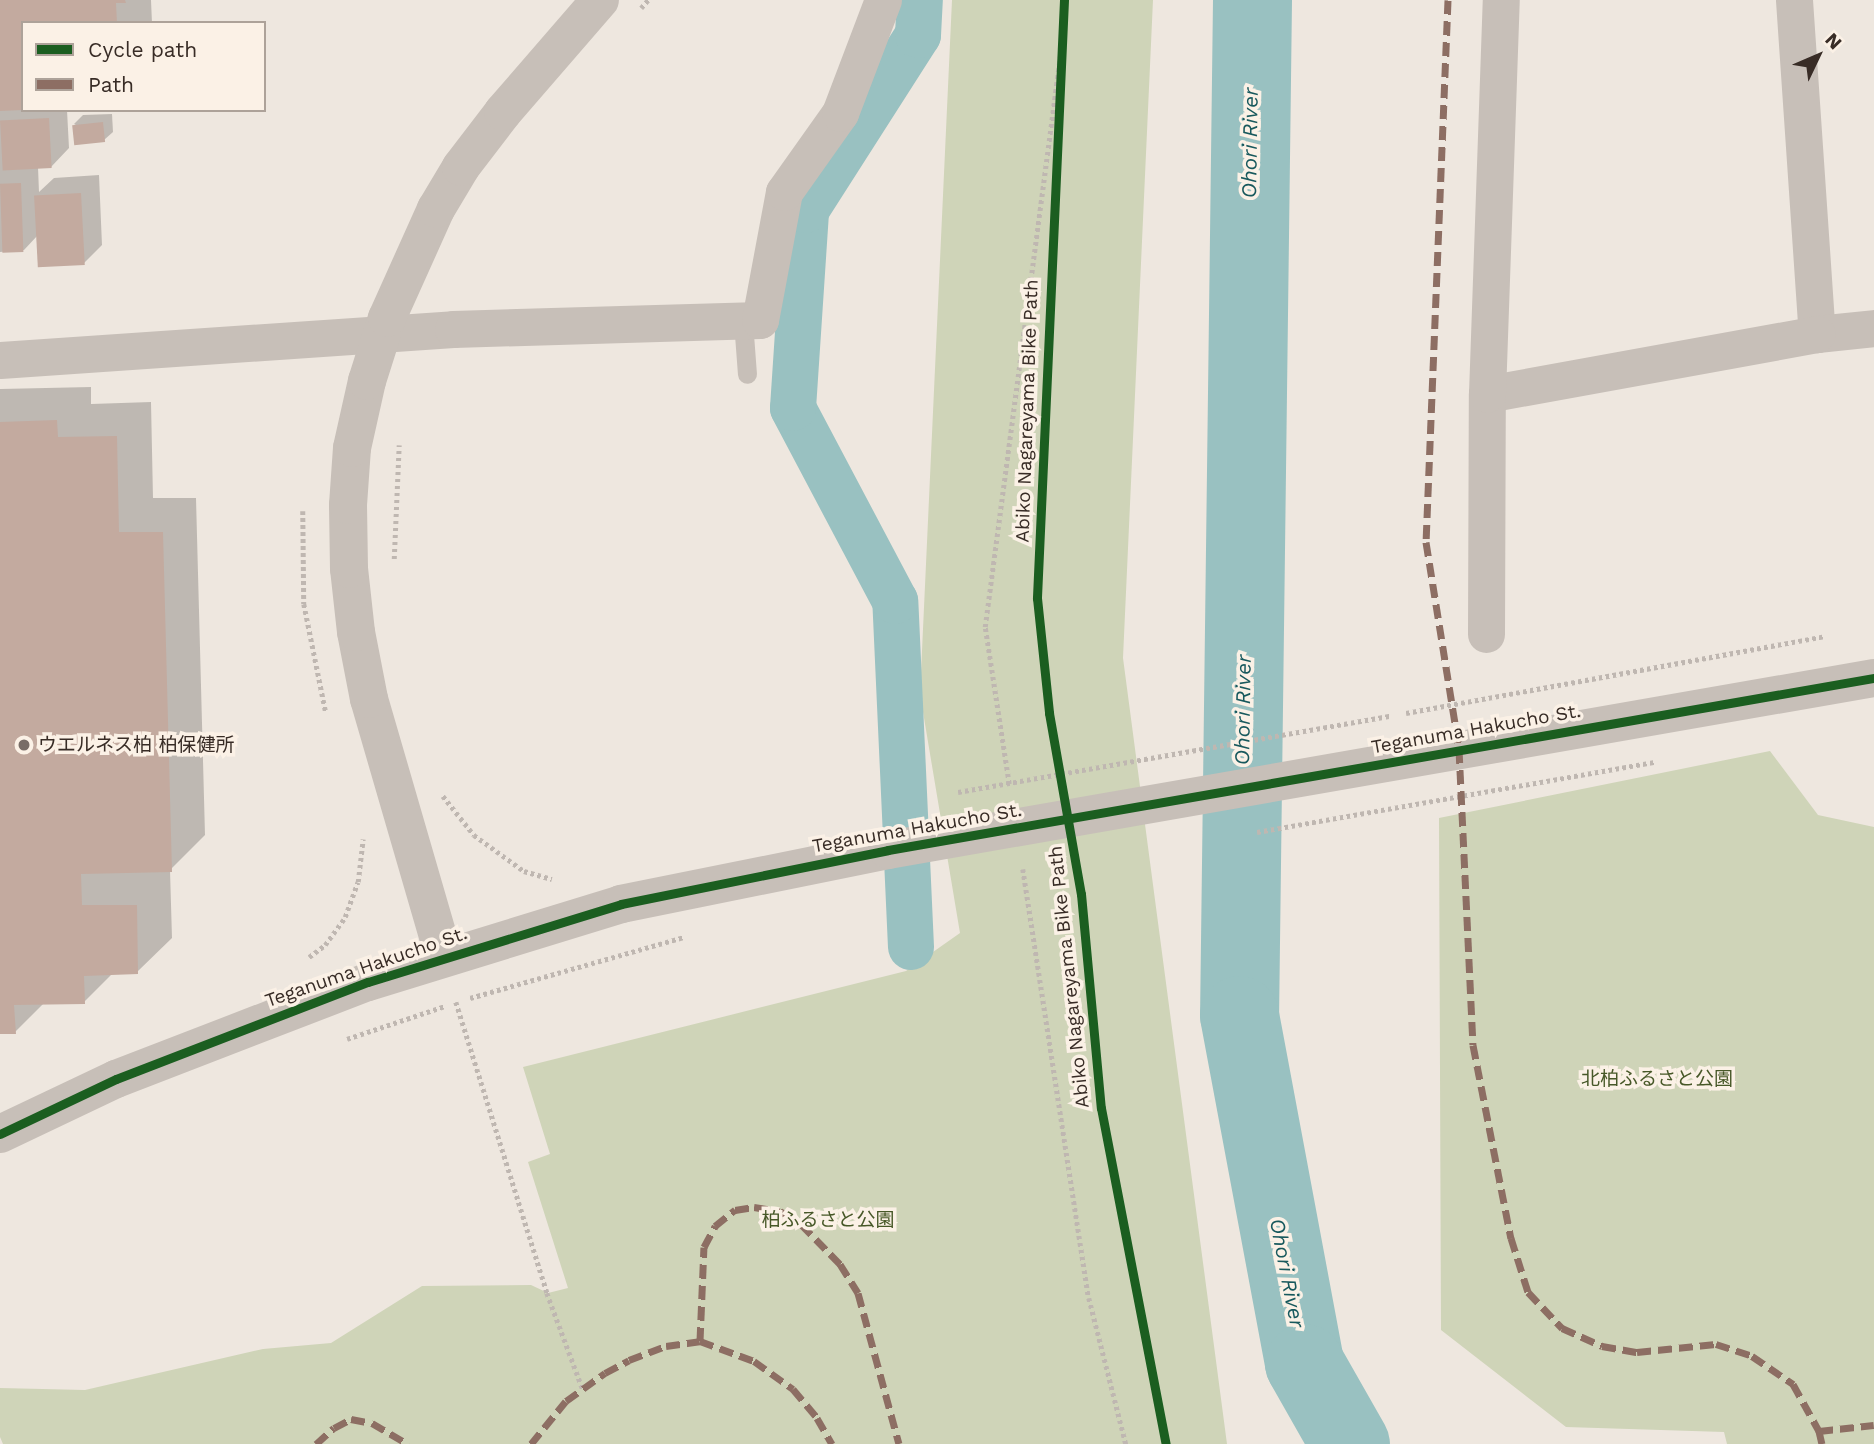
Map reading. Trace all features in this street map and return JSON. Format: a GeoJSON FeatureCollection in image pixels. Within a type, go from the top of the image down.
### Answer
{"type":"FeatureCollection","features":[{"type":"Feature","properties":{"kind":"street"},"geometry":{"type":"LineString","coordinates":[[444,957],[369,699],[356,632],[349,569],[348,505],[355,434],[367,381],[387,318],[436,209],[461,167],[503,112],[600,0]]}},
{"type":"Feature","properties":{"kind":"street"},"geometry":{"type":"LineString","coordinates":[[0,360],[453,329],[760,320],[784,192],[840,113],[883,0]]}},
{"type":"Feature","properties":{"kind":"street"},"geometry":{"type":"LineString","coordinates":[[1486,634],[1488,394],[1501,0]]}},
{"type":"Feature","properties":{"kind":"street"},"geometry":{"type":"LineString","coordinates":[[1794,0],[1817,334]]}},
{"type":"Feature","properties":{"kind":"street"},"geometry":{"type":"LineString","coordinates":[[1488,394],[1817,334],[1874,328]]}},
{"type":"Feature","properties":{"kind":"street","name":"Teganuma Hakucho St."},"geometry":{"type":"LineString","coordinates":[[0,1134],[116,1079],[369,982],[621,905],[736,880],[1874,678]]}},
{"type":"Feature","properties":{"kind":"lane"},"geometry":{"type":"LineString","coordinates":[[743,321],[747,374]]}},
{"type":"Feature","properties":{"kind":"path"},"geometry":{"type":"LineString","coordinates":[[1054,189],[1062,37]]}},
{"type":"Feature","properties":{"kind":"path"},"geometry":{"type":"LineString","coordinates":[[1010,791],[985,626],[1061,50]]}},
{"type":"Feature","properties":{"kind":"path"},"geometry":{"type":"LineString","coordinates":[[394,562],[395,485],[400,431]]}},
{"type":"Feature","properties":{"kind":"path"},"geometry":{"type":"LineString","coordinates":[[305,497],[302,522],[304,604],[327,716]]}},
{"type":"Feature","properties":{"kind":"path"},"geometry":{"type":"LineString","coordinates":[[1405,714],[1825,636]]}},
{"type":"Feature","properties":{"kind":"path"},"geometry":{"type":"LineString","coordinates":[[948,793],[1391,716]]}},
{"type":"Feature","properties":{"kind":"path"},"geometry":{"type":"LineString","coordinates":[[1058,765],[1063,791]]}},
{"type":"Feature","properties":{"kind":"path"},"geometry":{"type":"LineString","coordinates":[[438,784],[442,794],[474,835],[524,871],[550,880],[561,877]]}},
{"type":"Feature","properties":{"kind":"path"},"geometry":{"type":"LineString","coordinates":[[1249,833],[1423,804]]}},
{"type":"Feature","properties":{"kind":"path"},"geometry":{"type":"LineString","coordinates":[[307,959],[325,945],[345,917],[358,882],[363,838],[360,826]]}},
{"type":"Feature","properties":{"kind":"path"},"geometry":{"type":"LineString","coordinates":[[1021,859],[1089,1298],[1126,1444]]}},
{"type":"Feature","properties":{"kind":"path"},"geometry":{"type":"LineString","coordinates":[[1021,871],[1034,869]]}},
{"type":"Feature","properties":{"kind":"path"},"geometry":{"type":"LineString","coordinates":[[345,1039],[456,1002],[686,937]]}},
{"type":"Feature","properties":{"kind":"path"},"geometry":{"type":"LineString","coordinates":[[456,1002],[547,1293],[583,1390]]}},
{"type":"Feature","properties":{"kind":"green space","name":"柏ふるさと公園"},"geometry":{"type":"Polygon","coordinates":[[[952,0],[1153,0],[1123,658],[1227,1444],[3,1444],[0,1437],[0,1388],[85,1390],[263,1349],[331,1343],[422,1286],[531,1285],[548,1293],[568,1288],[528,1162],[550,1154],[523,1067],[906,971],[960,933],[920,694],[952,0]]]}},
{"type":"Feature","properties":{"kind":"green space","name":"北柏ふるさと公園"},"geometry":{"type":"Polygon","coordinates":[[[1770,751],[1818,815],[1874,827],[1874,1444],[1727,1444],[1724,1432],[1566,1427],[1441,1330],[1439,818],[1770,751]]]}},
{"type":"Feature","properties":{"kind":"building"},"geometry":{"type":"Polygon","coordinates":[[[0,0],[125,0],[126,3],[116,3],[117,21],[21,21],[21,110],[0,111],[0,0]]]}},
{"type":"Feature","properties":{"kind":"building"},"geometry":{"type":"Polygon","coordinates":[[[49,118],[52,168],[3,170],[0,121],[49,118]]]}},
{"type":"Feature","properties":{"kind":"building"},"geometry":{"type":"Polygon","coordinates":[[[103,122],[105,142],[74,145],[72,125],[103,122]]]}},
{"type":"Feature","properties":{"kind":"building"},"geometry":{"type":"Polygon","coordinates":[[[21,183],[23,252],[2,253],[0,184],[21,183]]]}},
{"type":"Feature","properties":{"kind":"building"},"geometry":{"type":"Polygon","coordinates":[[[81,193],[85,265],[38,267],[34,195],[81,193]]]}},
{"type":"Feature","properties":{"kind":"building"},"geometry":{"type":"Polygon","coordinates":[[[57,420],[58,437],[117,436],[119,532],[163,532],[172,872],[81,874],[82,905],[137,905],[138,974],[84,976],[85,1004],[14,1005],[16,1034],[0,1034],[0,422],[57,420]]]}},
{"type":"Feature","properties":{"kind":"waterway"},"geometry":{"type":"LineString","coordinates":[[911,947],[895,601],[793,408],[806,210],[918,35],[920,0]]}},
{"type":"Feature","properties":{"kind":"waterway","name":"Ohori River"},"geometry":{"type":"LineString","coordinates":[[1252,0],[1239,1015],[1304,1363],[1350,1444]]}},
{"type":"Feature","properties":{"kind":"marked path"},"geometry":{"type":"LineString","coordinates":[[1448,0],[1426,542],[1459,749],[1473,1045],[1511,1238],[1528,1292],[1562,1328],[1602,1346],[1637,1352],[1716,1344],[1752,1356],[1793,1384],[1819,1431],[1822,1444]]}},
{"type":"Feature","properties":{"kind":"marked path"},"geometry":{"type":"LineString","coordinates":[[700,1341],[704,1247],[715,1226],[735,1210],[754,1207],[780,1211],[801,1224],[840,1264],[858,1293],[899,1444]]}},
{"type":"Feature","properties":{"kind":"marked path"},"geometry":{"type":"LineString","coordinates":[[531,1444],[566,1401],[605,1373],[629,1360],[666,1346],[700,1341],[754,1361],[793,1389],[817,1418],[832,1444]]}},
{"type":"Feature","properties":{"kind":"marked path"},"geometry":{"type":"LineString","coordinates":[[316,1444],[334,1428],[351,1419],[372,1423],[408,1444]]}},
{"type":"Feature","properties":{"kind":"marked path"},"geometry":{"type":"LineString","coordinates":[[1819,1431],[1874,1425]]}},
{"type":"Feature","properties":{"kind":"cycle path","name":"Abiko Nagareyama Bike Path"},"geometry":{"type":"LineString","coordinates":[[1064,0],[1037,598],[1049,713],[1081,894],[1101,1108],[1166,1444]]}},
{"type":"Feature","properties":{"kind":"cycle path"},"geometry":{"type":"LineString","coordinates":[[0,1134],[116,1079],[368,982],[621,904],[888,850],[1874,678]]}},
{"type":"Feature","properties":{"kind":"place","name":"ウエルネス柏 柏保健所"},"geometry":{"type":"Point","coordinates":[24,745]}}]}
